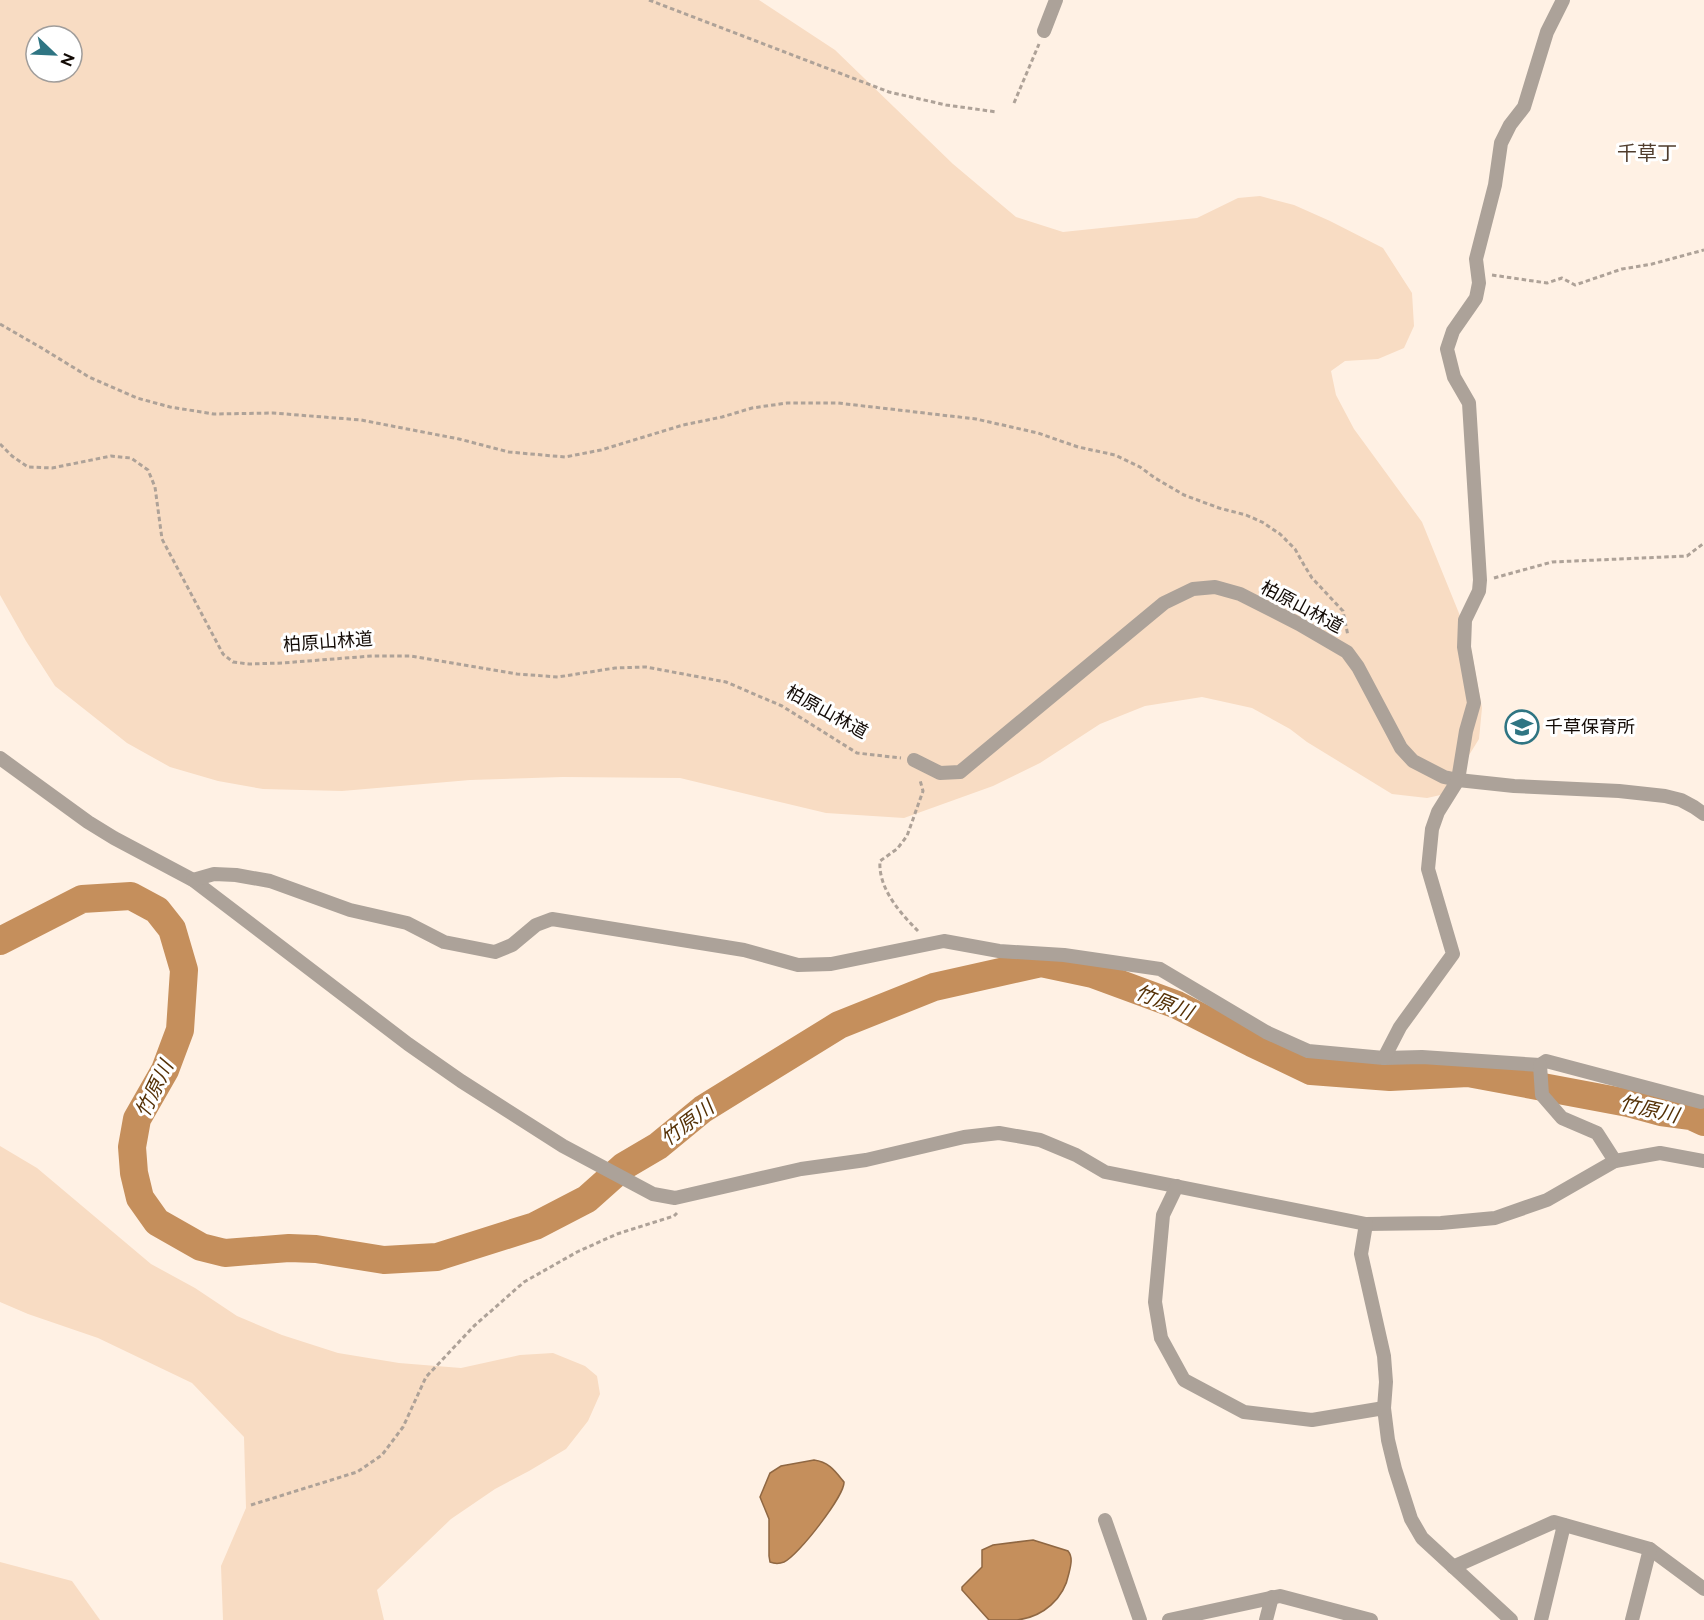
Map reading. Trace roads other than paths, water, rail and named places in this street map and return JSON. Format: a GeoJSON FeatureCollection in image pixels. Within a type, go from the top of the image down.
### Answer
{"type":"FeatureCollection","features":[{"type":"Feature","properties":{"kind":"street"},"geometry":{"type":"LineString","coordinates":[[1044,31],[1056,0]]}},
{"type":"Feature","properties":{"kind":"street"},"geometry":{"type":"LineString","coordinates":[[1384,1058],[1400,1027],[1454,954],[1428,869],[1432,829],[1438,812],[1458,780],[1466,731],[1474,703],[1464,647],[1465,620],[1479,591],[1480,580],[1469,403],[1454,377],[1447,349],[1453,331],[1476,298],[1479,283],[1476,259],[1495,185],[1501,143],[1510,125],[1524,107],[1547,32],[1563,0]]}},
{"type":"Feature","properties":{"kind":"street","name":"柏原山林道"},"geometry":{"type":"LineString","coordinates":[[914,760],[940,773],[960,772],[1164,603],[1193,589],[1215,587],[1240,594],[1347,652],[1358,667],[1401,748],[1413,761],[1430,771],[1458,780],[1514,786],[1608,790],[1665,796],[1682,800],[1704,814]]}},
{"type":"Feature","properties":{"kind":"street"},"geometry":{"type":"LineString","coordinates":[[0,758],[88,822],[193,880],[408,1044],[563,1146],[653,1194],[675,1198],[801,1169],[866,1160],[964,1137],[999,1133],[1040,1140],[1076,1155],[1105,1172],[1366,1224],[1441,1223],[1495,1218],[1547,1200],[1615,1161],[1660,1153],[1704,1161]]}},
{"type":"Feature","properties":{"kind":"street"},"geometry":{"type":"LineString","coordinates":[[193,880],[214,874],[270,881],[350,910],[407,923],[444,942],[495,952],[512,945],[536,925],[552,919],[744,950],[798,965],[831,964],[944,940],[999,951],[1064,955],[1160,969],[1266,1032],[1308,1051],[1384,1058],[1422,1057],[1540,1067]]}},
{"type":"Feature","properties":{"kind":"street"},"geometry":{"type":"LineString","coordinates":[[1615,1161],[1598,1133],[1562,1118],[1542,1095],[1540,1067],[1546,1061],[1701,1102]]}},
{"type":"Feature","properties":{"kind":"street"},"geometry":{"type":"LineString","coordinates":[[1177,1186],[1163,1215],[1155,1302],[1161,1338],[1184,1380],[1244,1412],[1312,1420],[1384,1408]]}},
{"type":"Feature","properties":{"kind":"street"},"geometry":{"type":"LineString","coordinates":[[1366,1224],[1361,1254],[1383,1356],[1386,1382],[1384,1408],[1388,1440],[1411,1519],[1422,1538],[1511,1620]]}},
{"type":"Feature","properties":{"kind":"street"},"geometry":{"type":"LineString","coordinates":[[1105,1520],[1140,1620]]}},
{"type":"Feature","properties":{"kind":"street"},"geometry":{"type":"LineString","coordinates":[[1453,1567],[1554,1522],[1650,1549],[1704,1589]]}},
{"type":"Feature","properties":{"kind":"street"},"geometry":{"type":"LineString","coordinates":[[1541,1620],[1564,1525]]}},
{"type":"Feature","properties":{"kind":"street"},"geometry":{"type":"LineString","coordinates":[[1632,1620],[1650,1549]]}},
{"type":"Feature","properties":{"kind":"street"},"geometry":{"type":"LineString","coordinates":[[1172,1620],[1280,1596],[1364,1619]]}},
{"type":"Feature","properties":{"kind":"street"},"geometry":{"type":"LineString","coordinates":[[1266,1620],[1272,1598]]}},
{"type":"Feature","properties":{"kind":"waterway","name":"竹原川"},"geometry":{"type":"LineString","coordinates":[[0,941],[82,899],[131,896],[157,910],[172,929],[184,970],[180,1030],[165,1070],[137,1119],[132,1147],[134,1173],[140,1198],[157,1222],[201,1247],[225,1253],[289,1248],[316,1249],[384,1260],[437,1257],[535,1226],[587,1199],[624,1166],[658,1146],[703,1109],[839,1025],[934,987],[1041,963],[1093,974],[1177,1005],[1311,1071],[1390,1077],[1468,1073],[1691,1116],[1704,1122]]}},
{"type":"Feature","properties":{"kind":"place","name":"千草保育所"},"geometry":{"type":"Point","coordinates":[1522,727]}},
{"type":"Feature","properties":{"kind":"district","name":"千草丁"},"geometry":{"type":"Point","coordinates":[1647,153]}}]}
